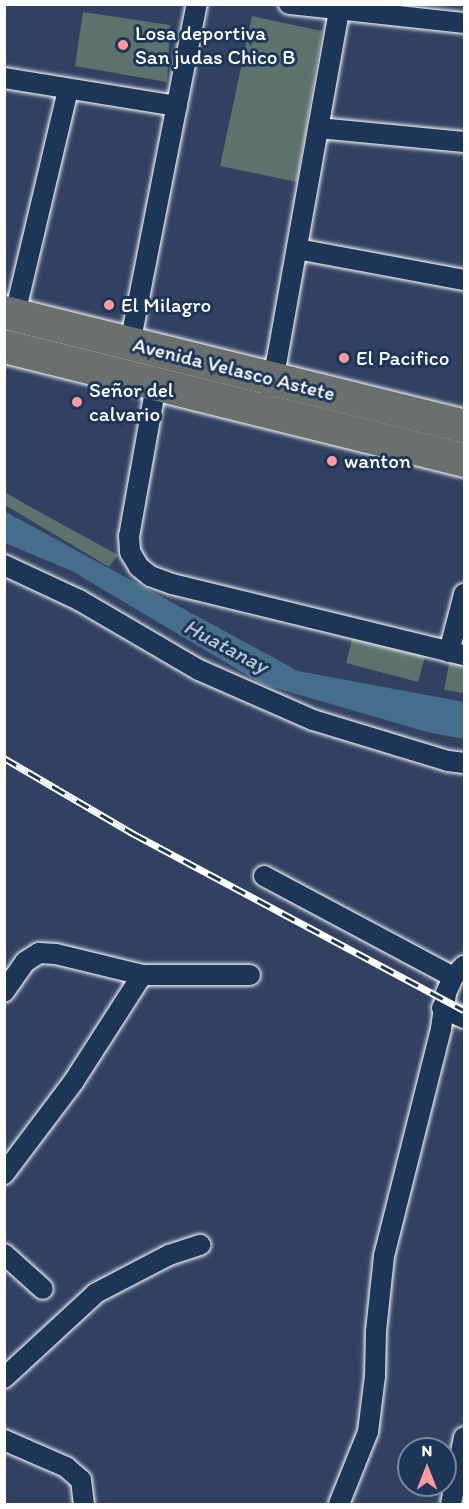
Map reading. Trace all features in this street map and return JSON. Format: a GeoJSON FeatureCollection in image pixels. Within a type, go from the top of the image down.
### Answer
{"type":"FeatureCollection","features":[{"type":"Feature","properties":{"kind":"highway","name":"Avenida Velasco Astete"},"geometry":{"type":"LineString","coordinates":[[10,313],[465,426]]}},
{"type":"Feature","properties":{"kind":"highway","name":"Avenida Velasco Astete"},"geometry":{"type":"LineString","coordinates":[[4,346],[465,460]]}},
{"type":"Feature","properties":{"kind":"street"},"geometry":{"type":"LineString","coordinates":[[130,344],[198,4]]}},
{"type":"Feature","properties":{"kind":"street"},"geometry":{"type":"LineString","coordinates":[[289,4],[465,23]]}},
{"type":"Feature","properties":{"kind":"street"},"geometry":{"type":"LineString","coordinates":[[263,410],[297,249],[339,10]]}},
{"type":"Feature","properties":{"kind":"street"},"geometry":{"type":"LineString","coordinates":[[4,78],[177,106]]}},
{"type":"Feature","properties":{"kind":"street"},"geometry":{"type":"LineString","coordinates":[[10,313],[69,90]]}},
{"type":"Feature","properties":{"kind":"street"},"geometry":{"type":"LineString","coordinates":[[318,128],[465,142]]}},
{"type":"Feature","properties":{"kind":"street"},"geometry":{"type":"LineString","coordinates":[[297,249],[465,280]]}},
{"type":"Feature","properties":{"kind":"street"},"geometry":{"type":"LineString","coordinates":[[156,385],[129,536],[130,552],[139,567],[150,576],[172,584],[457,653],[465,594]]}},
{"type":"Feature","properties":{"kind":"street"},"geometry":{"type":"LineString","coordinates":[[4,565],[79,600],[219,680],[313,720],[465,763]]}},
{"type":"Feature","properties":{"kind":"street"},"geometry":{"type":"LineString","coordinates":[[264,876],[459,971],[442,1008],[441,1029],[384,1256],[376,1331],[375,1376],[368,1432],[339,1504]]}},
{"type":"Feature","properties":{"kind":"street"},"geometry":{"type":"LineString","coordinates":[[4,992],[25,962],[39,953],[56,954],[142,975],[250,975]]}},
{"type":"Feature","properties":{"kind":"street"},"geometry":{"type":"LineString","coordinates":[[4,1174],[68,1089],[142,975]]}},
{"type":"Feature","properties":{"kind":"street"},"geometry":{"type":"LineString","coordinates":[[442,1008],[465,1018]]}},
{"type":"Feature","properties":{"kind":"street"},"geometry":{"type":"LineString","coordinates":[[4,1378],[96,1293],[169,1255],[200,1245]]}},
{"type":"Feature","properties":{"kind":"street"},"geometry":{"type":"LineString","coordinates":[[4,1254],[43,1289]]}},
{"type":"Feature","properties":{"kind":"street"},"geometry":{"type":"LineString","coordinates":[[451,1504],[465,1437]]}},
{"type":"Feature","properties":{"kind":"street"},"geometry":{"type":"LineString","coordinates":[[4,1440],[66,1467],[81,1480],[84,1504]]}},
{"type":"Feature","properties":{"kind":"green space","name":"Losa deportiva San judas Chico B"},"geometry":{"type":"Polygon","coordinates":[[[83,12],[170,25],[167,82],[75,66],[83,12]]]}},
{"type":"Feature","properties":{"kind":"green space"},"geometry":{"type":"Polygon","coordinates":[[[252,16],[322,31],[297,182],[220,166],[252,16]]]}},
{"type":"Feature","properties":{"kind":"green space"},"geometry":{"type":"Polygon","coordinates":[[[5,492],[118,555],[109,567],[5,505],[5,492]]]}},
{"type":"Feature","properties":{"kind":"green space"},"geometry":{"type":"Polygon","coordinates":[[[355,628],[428,646],[418,682],[346,663],[355,628]]]}},
{"type":"Feature","properties":{"kind":"green space"},"geometry":{"type":"Polygon","coordinates":[[[451,654],[464,659],[464,693],[444,690],[451,654]]]}},
{"type":"Feature","properties":{"kind":"water","name":"Huatanay"},"geometry":{"type":"Polygon","coordinates":[[[4,511],[298,671],[464,702],[464,739],[427,732],[262,684],[72,571],[5,543],[4,511]]]}},
{"type":"Feature","properties":{"kind":"railway"},"geometry":{"type":"LineString","coordinates":[[4,758],[134,834],[464,1010]]}},
{"type":"Feature","properties":{"kind":"place","name":"Losa deportiva San judas Chico B"},"geometry":{"type":"Point","coordinates":[123,45]}},
{"type":"Feature","properties":{"kind":"place","name":"El Milagro"},"geometry":{"type":"Point","coordinates":[109,305]}},
{"type":"Feature","properties":{"kind":"place","name":"El Pacifico"},"geometry":{"type":"Point","coordinates":[344,358]}},
{"type":"Feature","properties":{"kind":"place","name":"Señor del calvario"},"geometry":{"type":"Point","coordinates":[77,402]}},
{"type":"Feature","properties":{"kind":"place","name":"wanton"},"geometry":{"type":"Point","coordinates":[332,461]}}]}
